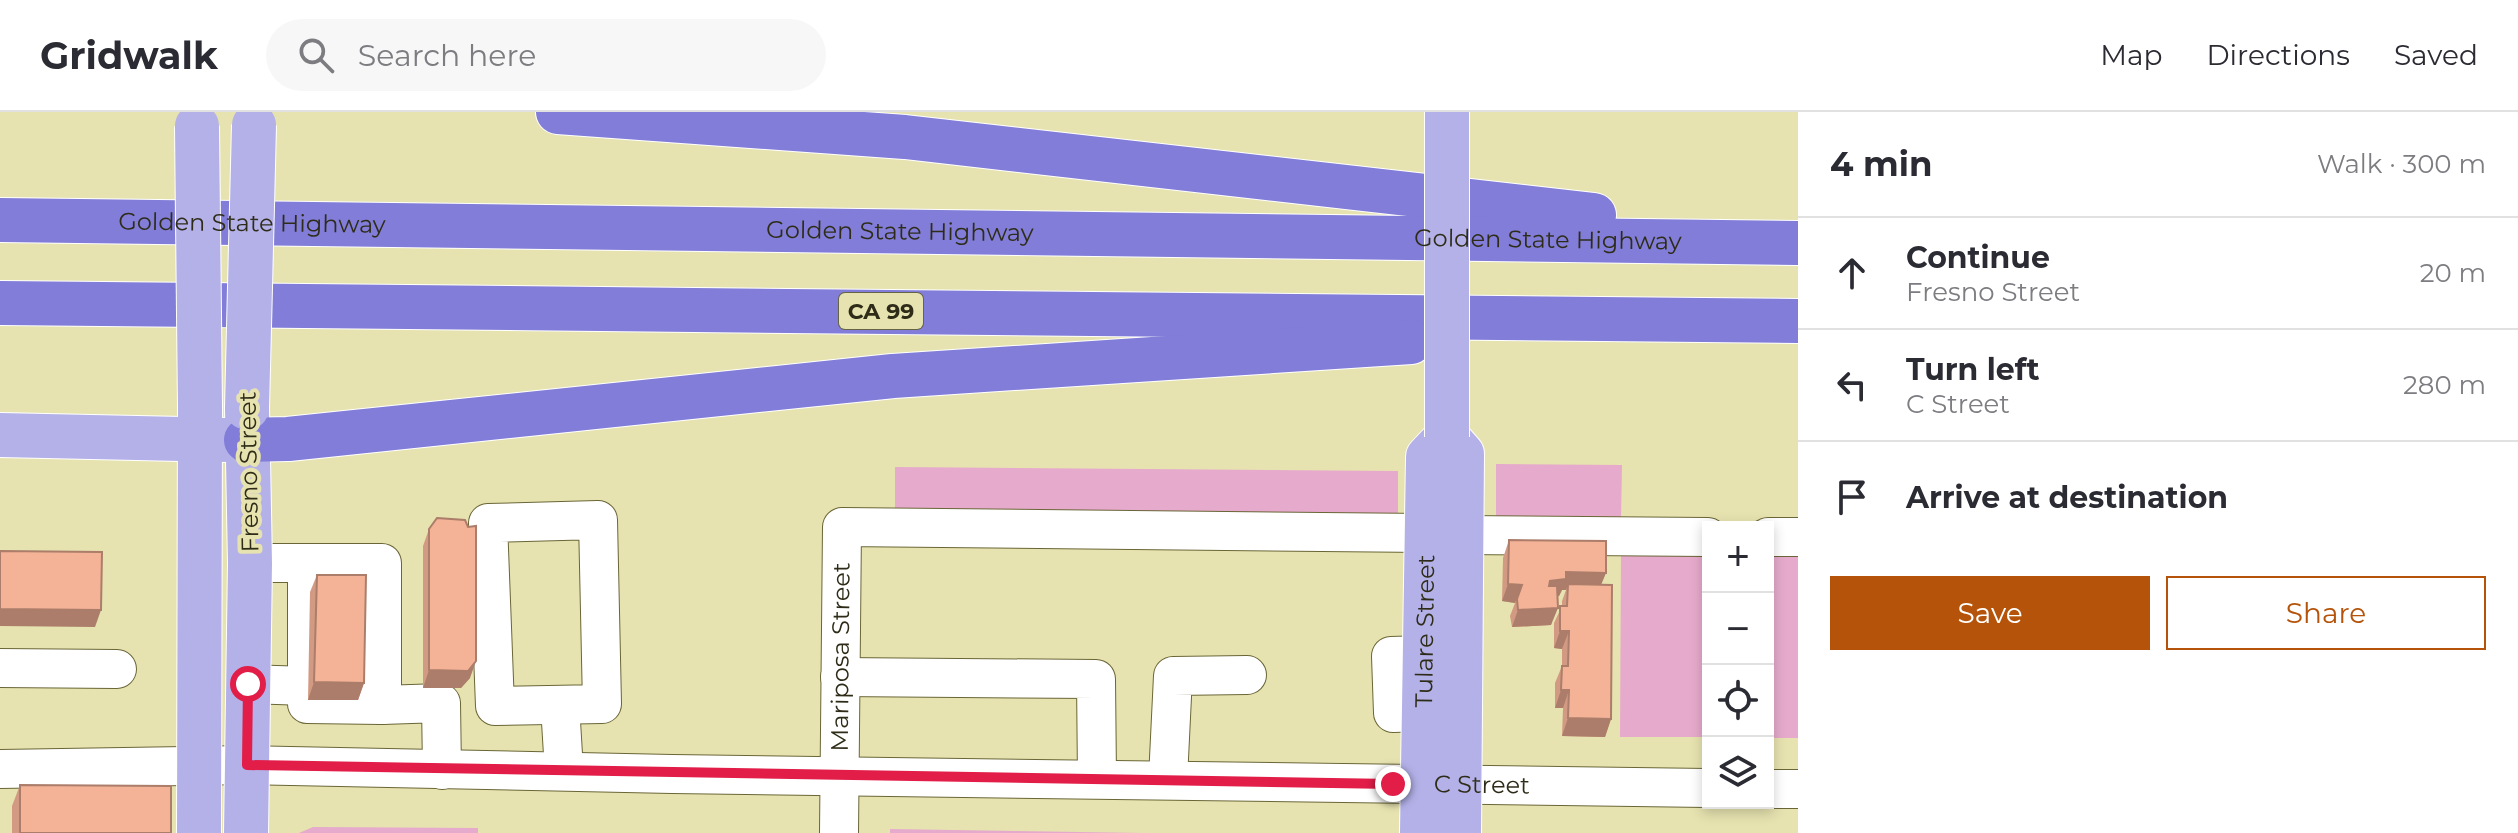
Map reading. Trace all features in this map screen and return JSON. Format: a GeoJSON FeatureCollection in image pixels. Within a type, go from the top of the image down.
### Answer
{"type":"FeatureCollection","features":[{"type":"Feature","properties":{"kind":"highway"},"geometry":{"type":"LineString","coordinates":[[558,112],[920,139],[1625,219],[1717,242]]}},
{"type":"Feature","properties":{"kind":"highway","name":"Golden State Highway"},"geometry":{"type":"LineString","coordinates":[[0,220],[1798,243]]}},
{"type":"Feature","properties":{"kind":"highway","name":"CA 99"},"geometry":{"type":"LineString","coordinates":[[0,303],[1780,320]]}},
{"type":"Feature","properties":{"kind":"highway"},"geometry":{"type":"LineString","coordinates":[[247,424],[288,439],[893,376],[1780,320]]}},
{"type":"Feature","properties":{"kind":"main road","name":"Tulare Street"},"geometry":{"type":"LineString","coordinates":[[1422,833],[1441,786],[1444,534],[1428,457],[1447,437],[1447,112]]}},
{"type":"Feature","properties":{"kind":"main road","name":"Fresno Street"},"geometry":{"type":"LineString","coordinates":[[246,833],[250,563],[247,424],[254,118]]}},
{"type":"Feature","properties":{"kind":"main road","name":"Fresno Street"},"geometry":{"type":"LineString","coordinates":[[198,119],[199,833]]}},
{"type":"Feature","properties":{"kind":"main road"},"geometry":{"type":"LineString","coordinates":[[0,435],[247,424]]}},
{"type":"Feature","properties":{"kind":"main road","name":"Tulare Street"},"geometry":{"type":"LineString","coordinates":[[1444,534],[1425,655],[1424,712],[1441,786],[1459,833]]}},
{"type":"Feature","properties":{"kind":"street"},"geometry":{"type":"LineString","coordinates":[[598,520],[602,704],[560,705],[495,706],[488,523],[598,520]]}},
{"type":"Feature","properties":{"kind":"street","name":"Mariposa Street"},"geometry":{"type":"LineString","coordinates":[[839,833],[842,527],[1444,534]]}},
{"type":"Feature","properties":{"kind":"street"},"geometry":{"type":"LineString","coordinates":[[1444,534],[1702,537]]}},
{"type":"Feature","properties":{"kind":"street"},"geometry":{"type":"LineString","coordinates":[[1774,537],[1798,537]]}},
{"type":"Feature","properties":{"kind":"street"},"geometry":{"type":"LineString","coordinates":[[250,563],[382,563],[382,705]]}},
{"type":"Feature","properties":{"kind":"street"},"geometry":{"type":"LineString","coordinates":[[307,565],[307,704],[441,703],[442,770]]}},
{"type":"Feature","properties":{"kind":"street"},"geometry":{"type":"LineString","coordinates":[[0,668],[117,669]]}},
{"type":"Feature","properties":{"kind":"street"},"geometry":{"type":"LineString","coordinates":[[1168,779],[1173,676],[1247,675]]}},
{"type":"Feature","properties":{"kind":"street"},"geometry":{"type":"LineString","coordinates":[[840,677],[1096,679],[1097,778]]}},
{"type":"Feature","properties":{"kind":"street"},"geometry":{"type":"LineString","coordinates":[[248,684],[307,686]]}},
{"type":"Feature","properties":{"kind":"street"},"geometry":{"type":"LineString","coordinates":[[560,705],[564,771]]}},
{"type":"Feature","properties":{"kind":"street","name":"C Street"},"geometry":{"type":"LineString","coordinates":[[0,769],[247,765],[1702,788]]}},
{"type":"Feature","properties":{"kind":"street"},"geometry":{"type":"LineString","coordinates":[[1774,789],[1798,789]]}},
{"type":"Feature","properties":{"kind":"shaded area"},"geometry":{"type":"Polygon","coordinates":[[[1496,464],[1622,465],[1621,521],[1496,520],[1496,464]]]}},
{"type":"Feature","properties":{"kind":"shaded area"},"geometry":{"type":"Polygon","coordinates":[[[895,467],[1398,471],[1398,522],[895,517],[895,467]]]}},
{"type":"Feature","properties":{"kind":"shaded area"},"geometry":{"type":"Polygon","coordinates":[[[1621,547],[1702,548],[1702,737],[1620,737],[1621,547]]]}},
{"type":"Feature","properties":{"kind":"shaded area"},"geometry":{"type":"Polygon","coordinates":[[[1774,548],[1798,549],[1798,738],[1774,738],[1774,548]]]}},
{"type":"Feature","properties":{"kind":"shaded area"},"geometry":{"type":"Polygon","coordinates":[[[313,827],[478,828],[478,833],[299,833],[313,827]]]}},
{"type":"Feature","properties":{"kind":"shaded area"},"geometry":{"type":"Polygon","coordinates":[[[890,829],[1143,833],[890,833],[890,829]]]}},
{"type":"Feature","properties":{"kind":"building"},"geometry":{"type":"Polygon","coordinates":[[[437,518],[465,520],[468,527],[476,526],[476,661],[468,671],[429,670],[429,529],[437,518]]]}},
{"type":"Feature","properties":{"kind":"building"},"geometry":{"type":"Polygon","coordinates":[[[1509,540],[1606,541],[1606,573],[1566,572],[1566,579],[1550,581],[1549,586],[1557,586],[1558,608],[1518,610],[1517,599],[1522,585],[1508,584],[1509,540]]]}},
{"type":"Feature","properties":{"kind":"building"},"geometry":{"type":"Polygon","coordinates":[[[0,551],[102,552],[101,610],[0,609],[0,551]]]}},
{"type":"Feature","properties":{"kind":"building"},"geometry":{"type":"Polygon","coordinates":[[[317,575],[366,575],[364,683],[314,682],[317,575]]]}},
{"type":"Feature","properties":{"kind":"building"},"geometry":{"type":"Polygon","coordinates":[[[1568,584],[1612,585],[1611,719],[1568,718],[1569,690],[1561,690],[1562,666],[1568,666],[1569,631],[1560,631],[1560,606],[1567,606],[1568,584]]]}},
{"type":"Feature","properties":{"kind":"building"},"geometry":{"type":"Polygon","coordinates":[[[20,785],[171,786],[171,833],[20,833],[20,785]]]}},
{"type":"Feature","properties":{"kind":"route"},"geometry":{"type":"LineString","coordinates":[[248,684],[247,765],[1393,784]]}}]}
